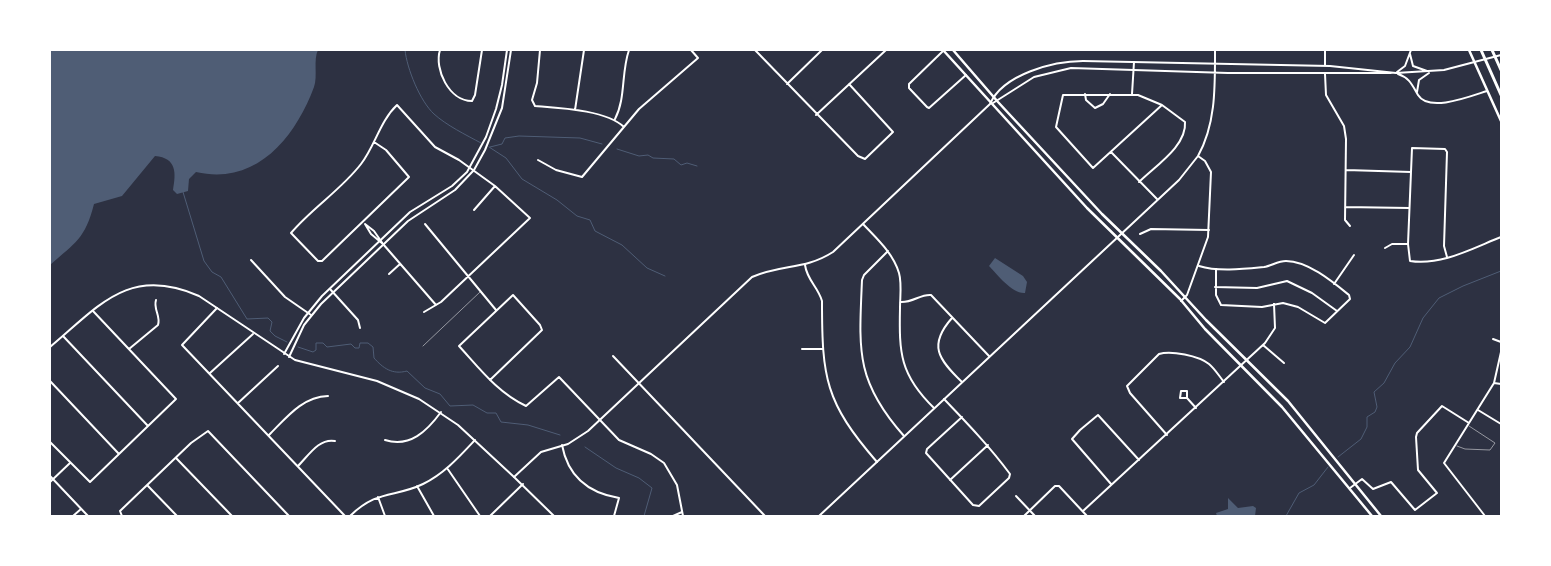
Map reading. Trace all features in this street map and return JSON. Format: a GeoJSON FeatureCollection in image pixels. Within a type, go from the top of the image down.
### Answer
{"type":"FeatureCollection","features":[{"type":"Feature","properties":{"kind":"highway"},"geometry":{"type":"LineString","coordinates":[[1481,50],[1501,95]]}},
{"type":"Feature","properties":{"kind":"highway"},"geometry":{"type":"LineString","coordinates":[[1492,50],[1501,70]]}},
{"type":"Feature","properties":{"kind":"main road"},"geometry":{"type":"LineString","coordinates":[[943,50],[990,104],[1081,202],[1181,301],[1205,330],[1259,383],[1373,516]]}},
{"type":"Feature","properties":{"kind":"main road"},"geometry":{"type":"LineString","coordinates":[[953,50],[993,97],[1087,197],[1246,361],[1265,378],[1305,423],[1381,516]]}},
{"type":"Feature","properties":{"kind":"main road"},"geometry":{"type":"LineString","coordinates":[[1469,50],[1501,121]]}},
{"type":"Feature","properties":{"kind":"main road"},"geometry":{"type":"LineString","coordinates":[[1081,202],[1087,197]]}},
{"type":"Feature","properties":{"kind":"main road"},"geometry":{"type":"LineString","coordinates":[[1259,383],[1265,378]]}},
{"type":"Feature","properties":{"kind":"main road"},"geometry":{"type":"LineString","coordinates":[[1299,428],[1305,423]]}},
{"type":"Feature","properties":{"kind":"street"},"geometry":{"type":"LineString","coordinates":[[440,50],[437,59],[447,86],[457,97],[472,101],[482,50]]}},
{"type":"Feature","properties":{"kind":"street"},"geometry":{"type":"LineString","coordinates":[[284,354],[307,313],[330,289],[410,212],[452,186],[470,168],[486,137],[496,109],[507,50]]}},
{"type":"Feature","properties":{"kind":"street"},"geometry":{"type":"LineString","coordinates":[[289,357],[311,315],[333,292],[414,216],[455,190],[474,170],[485,150],[502,108],[512,50]]}},
{"type":"Feature","properties":{"kind":"street"},"geometry":{"type":"LineString","coordinates":[[540,50],[533,104],[535,106],[575,111],[614,120],[624,127]]}},
{"type":"Feature","properties":{"kind":"street"},"geometry":{"type":"LineString","coordinates":[[575,111],[584,50]]}},
{"type":"Feature","properties":{"kind":"street"},"geometry":{"type":"LineString","coordinates":[[614,120],[622,101],[625,64],[629,50]]}},
{"type":"Feature","properties":{"kind":"street"},"geometry":{"type":"LineString","coordinates":[[538,160],[556,170],[582,177],[639,109],[698,58],[691,50]]}},
{"type":"Feature","properties":{"kind":"street"},"geometry":{"type":"LineString","coordinates":[[755,50],[816,115],[862,159],[881,145],[893,132],[849,84]]}},
{"type":"Feature","properties":{"kind":"street"},"geometry":{"type":"LineString","coordinates":[[787,84],[822,50]]}},
{"type":"Feature","properties":{"kind":"street"},"geometry":{"type":"LineString","coordinates":[[816,115],[886,50]]}},
{"type":"Feature","properties":{"kind":"street"},"geometry":{"type":"LineString","coordinates":[[943,50],[909,84],[909,88],[927,108],[966,75]]}},
{"type":"Feature","properties":{"kind":"street"},"geometry":{"type":"LineString","coordinates":[[819,516],[1116,236],[1179,180],[1198,156],[1210,128],[1215,50]]}},
{"type":"Feature","properties":{"kind":"street"},"geometry":{"type":"LineString","coordinates":[[1325,50],[1326,95],[1345,132],[1345,220],[1350,226]]}},
{"type":"Feature","properties":{"kind":"street"},"geometry":{"type":"LineString","coordinates":[[1396,73],[1406,66],[1411,50]]}},
{"type":"Feature","properties":{"kind":"street"},"geometry":{"type":"LineString","coordinates":[[1410,54],[1411,64],[1415,68],[1430,72]]}},
{"type":"Feature","properties":{"kind":"street"},"geometry":{"type":"LineString","coordinates":[[514,477],[541,452],[584,435],[752,277],[771,269],[815,263],[833,252],[990,104],[993,97],[1030,71],[1052,64],[1079,61],[1325,66],[1381,70],[1396,73],[1430,72],[1451,69],[1501,56]]}},
{"type":"Feature","properties":{"kind":"street"},"geometry":{"type":"LineString","coordinates":[[1079,61],[1079,68]]}},
{"type":"Feature","properties":{"kind":"street"},"geometry":{"type":"LineString","coordinates":[[1132,94],[1134,62]]}},
{"type":"Feature","properties":{"kind":"street"},"geometry":{"type":"LineString","coordinates":[[990,104],[998,102],[1016,87],[1034,77],[1063,69],[1325,74],[1388,74],[1391,72]]}},
{"type":"Feature","properties":{"kind":"street"},"geometry":{"type":"LineString","coordinates":[[1417,92],[1419,80],[1430,72]]}},
{"type":"Feature","properties":{"kind":"street"},"geometry":{"type":"LineString","coordinates":[[1396,73],[1408,79],[1425,102],[1438,104],[1488,91]]}},
{"type":"Feature","properties":{"kind":"street"},"geometry":{"type":"LineString","coordinates":[[1085,93],[1086,100],[1095,108],[1103,104],[1110,94]]}},
{"type":"Feature","properties":{"kind":"street"},"geometry":{"type":"LineString","coordinates":[[1139,182],[1174,147],[1184,130],[1185,122],[1162,105],[1132,94],[1085,93],[1063,95],[1056,127],[1092,168],[1162,105]]}},
{"type":"Feature","properties":{"kind":"street"},"geometry":{"type":"LineString","coordinates":[[374,142],[386,150],[409,177],[364,223],[320,262],[291,232],[356,170],[374,142],[388,114],[397,105],[435,147],[474,170],[495,186],[530,218],[436,305],[424,312]]}},
{"type":"Feature","properties":{"kind":"street"},"geometry":{"type":"LineString","coordinates":[[1447,257],[1444,246],[1445,149],[1412,148],[1408,244],[1410,261],[1435,262],[1501,237]]}},
{"type":"Feature","properties":{"kind":"street"},"geometry":{"type":"LineString","coordinates":[[1111,152],[1157,199]]}},
{"type":"Feature","properties":{"kind":"street"},"geometry":{"type":"LineString","coordinates":[[1181,301],[1186,297],[1208,242],[1211,172],[1206,161],[1198,156]]}},
{"type":"Feature","properties":{"kind":"street"},"geometry":{"type":"LineString","coordinates":[[1346,170],[1411,172]]}},
{"type":"Feature","properties":{"kind":"street"},"geometry":{"type":"LineString","coordinates":[[474,210],[495,186]]}},
{"type":"Feature","properties":{"kind":"street"},"geometry":{"type":"LineString","coordinates":[[1345,207],[1409,208]]}},
{"type":"Feature","properties":{"kind":"street"},"geometry":{"type":"LineString","coordinates":[[364,223],[379,242],[383,244]]}},
{"type":"Feature","properties":{"kind":"street"},"geometry":{"type":"LineString","coordinates":[[364,223],[381,239],[383,244],[436,305]]}},
{"type":"Feature","properties":{"kind":"street"},"geometry":{"type":"LineString","coordinates":[[425,224],[496,310]]}},
{"type":"Feature","properties":{"kind":"street"},"geometry":{"type":"LineString","coordinates":[[863,224],[888,251],[899,275],[901,360],[906,374],[918,393],[934,408]]}},
{"type":"Feature","properties":{"kind":"street"},"geometry":{"type":"LineString","coordinates":[[1140,234],[1151,229],[1209,230]]}},
{"type":"Feature","properties":{"kind":"street"},"geometry":{"type":"LineString","coordinates":[[1385,248],[1392,244],[1408,244]]}},
{"type":"Feature","properties":{"kind":"street"},"geometry":{"type":"LineString","coordinates":[[888,251],[864,274],[862,280],[861,349],[864,372],[872,394],[904,436]]}},
{"type":"Feature","properties":{"kind":"street"},"geometry":{"type":"LineString","coordinates":[[1334,284],[1354,255]]}},
{"type":"Feature","properties":{"kind":"street"},"geometry":{"type":"LineString","coordinates":[[251,260],[270,283],[311,315]]}},
{"type":"Feature","properties":{"kind":"street"},"geometry":{"type":"LineString","coordinates":[[1199,266],[1216,268],[1266,267],[1286,261],[1308,267],[1350,297],[1326,323],[1295,306],[1283,303],[1262,307],[1221,305],[1216,295],[1216,268]]}},
{"type":"Feature","properties":{"kind":"street"},"geometry":{"type":"LineString","coordinates":[[389,274],[400,264]]}},
{"type":"Feature","properties":{"kind":"street"},"geometry":{"type":"LineString","coordinates":[[804,265],[808,280],[820,293],[822,301],[823,349],[827,381],[839,413],[877,462]]}},
{"type":"Feature","properties":{"kind":"street"},"geometry":{"type":"LineString","coordinates":[[1215,287],[1257,288],[1287,281],[1312,293],[1337,311]]}},
{"type":"Feature","properties":{"kind":"street"},"geometry":{"type":"LineString","coordinates":[[50,347],[107,298],[146,284],[186,290],[217,308],[289,357],[314,366],[390,385],[441,412],[476,440],[554,516]]}},
{"type":"Feature","properties":{"kind":"street"},"geometry":{"type":"LineString","coordinates":[[330,289],[358,320],[360,328]]}},
{"type":"Feature","properties":{"kind":"street"},"geometry":{"type":"LineString","coordinates":[[900,302],[911,303],[928,294],[938,301],[990,356]]}},
{"type":"Feature","properties":{"kind":"street"},"geometry":{"type":"LineString","coordinates":[[490,380],[542,330],[532,315],[513,296],[459,346],[490,380],[506,394],[526,406],[559,377],[619,440],[651,454],[664,463],[677,485],[683,516]]}},
{"type":"Feature","properties":{"kind":"street"},"geometry":{"type":"LineString","coordinates":[[129,348],[158,326],[159,321],[154,306],[156,300]]}},
{"type":"Feature","properties":{"kind":"street"},"geometry":{"type":"LineString","coordinates":[[1083,511],[1263,345],[1275,328],[1274,304]]}},
{"type":"Feature","properties":{"kind":"street"},"geometry":{"type":"LineString","coordinates":[[217,308],[182,345],[345,516]]}},
{"type":"Feature","properties":{"kind":"street"},"geometry":{"type":"LineString","coordinates":[[50,442],[90,482],[176,399],[93,311]]}},
{"type":"Feature","properties":{"kind":"street"},"geometry":{"type":"LineString","coordinates":[[953,317],[939,334],[939,349],[943,362],[962,382]]}},
{"type":"Feature","properties":{"kind":"street"},"geometry":{"type":"LineString","coordinates":[[210,373],[253,334]]}},
{"type":"Feature","properties":{"kind":"street"},"geometry":{"type":"LineString","coordinates":[[63,336],[148,426]]}},
{"type":"Feature","properties":{"kind":"street"},"geometry":{"type":"LineString","coordinates":[[1493,339],[1501,342]]}},
{"type":"Feature","properties":{"kind":"street"},"geometry":{"type":"LineString","coordinates":[[1263,345],[1284,363]]}},
{"type":"Feature","properties":{"kind":"street"},"geometry":{"type":"LineString","coordinates":[[802,349],[823,349]]}},
{"type":"Feature","properties":{"kind":"street"},"geometry":{"type":"LineString","coordinates":[[1485,516],[1445,467],[1446,460],[1494,383],[1501,352]]}},
{"type":"Feature","properties":{"kind":"street"},"geometry":{"type":"LineString","coordinates":[[1167,435],[1130,393],[1127,386],[1159,354],[1170,353],[1202,360],[1209,364],[1224,382]]}},
{"type":"Feature","properties":{"kind":"street"},"geometry":{"type":"LineString","coordinates":[[613,356],[765,516]]}},
{"type":"Feature","properties":{"kind":"street"},"geometry":{"type":"LineString","coordinates":[[238,402],[278,366]]}},
{"type":"Feature","properties":{"kind":"street"},"geometry":{"type":"LineString","coordinates":[[50,381],[119,454]]}},
{"type":"Feature","properties":{"kind":"street"},"geometry":{"type":"LineString","coordinates":[[1494,383],[1501,384]]}},
{"type":"Feature","properties":{"kind":"street"},"geometry":{"type":"LineString","coordinates":[[268,434],[304,402],[316,397],[328,396]]}},
{"type":"Feature","properties":{"kind":"street"},"geometry":{"type":"LineString","coordinates":[[944,398],[988,444],[1010,475],[977,506],[973,506],[926,452],[962,417]]}},
{"type":"Feature","properties":{"kind":"street"},"geometry":{"type":"LineString","coordinates":[[1187,398],[1196,408]]}},
{"type":"Feature","properties":{"kind":"street"},"geometry":{"type":"LineString","coordinates":[[1350,488],[1362,479],[1373,489],[1391,482],[1415,510],[1437,493],[1418,470],[1416,435],[1442,406],[1464,419],[1468,424]]}},
{"type":"Feature","properties":{"kind":"street"},"geometry":{"type":"LineString","coordinates":[[1477,409],[1501,424]]}},
{"type":"Feature","properties":{"kind":"street"},"geometry":{"type":"LineString","coordinates":[[385,440],[396,443],[416,438],[428,429],[441,412]]}},
{"type":"Feature","properties":{"kind":"street"},"geometry":{"type":"LineString","coordinates":[[1112,484],[1072,439],[1080,430],[1098,415],[1139,460]]}},
{"type":"Feature","properties":{"kind":"street"},"geometry":{"type":"LineString","coordinates":[[122,516],[120,513],[176,457],[208,431],[289,516]]}},
{"type":"Feature","properties":{"kind":"street"},"geometry":{"type":"LineString","coordinates":[[298,466],[322,442],[327,440],[335,441]]}},
{"type":"Feature","properties":{"kind":"street"},"geometry":{"type":"LineString","coordinates":[[350,516],[378,496],[417,486],[430,480],[447,468],[476,440]]}},
{"type":"Feature","properties":{"kind":"street"},"geometry":{"type":"LineString","coordinates":[[950,480],[988,444]]}},
{"type":"Feature","properties":{"kind":"street"},"geometry":{"type":"LineString","coordinates":[[562,445],[567,463],[579,481],[599,494],[619,498],[614,516]]}},
{"type":"Feature","properties":{"kind":"street"},"geometry":{"type":"LineString","coordinates":[[176,457],[232,516]]}},
{"type":"Feature","properties":{"kind":"street"},"geometry":{"type":"LineString","coordinates":[[50,482],[71,463]]}},
{"type":"Feature","properties":{"kind":"street"},"geometry":{"type":"LineString","coordinates":[[447,468],[480,516]]}},
{"type":"Feature","properties":{"kind":"street"},"geometry":{"type":"LineString","coordinates":[[50,476],[88,516]]}},
{"type":"Feature","properties":{"kind":"street"},"geometry":{"type":"LineString","coordinates":[[490,516],[523,484]]}},
{"type":"Feature","properties":{"kind":"street"},"geometry":{"type":"LineString","coordinates":[[148,486],[177,516]]}},
{"type":"Feature","properties":{"kind":"street"},"geometry":{"type":"LineString","coordinates":[[417,486],[434,516]]}},
{"type":"Feature","properties":{"kind":"street"},"geometry":{"type":"LineString","coordinates":[[1024,516],[1056,486],[1062,487],[1087,516]]}},
{"type":"Feature","properties":{"kind":"street"},"geometry":{"type":"LineString","coordinates":[[378,496],[385,516]]}},
{"type":"Feature","properties":{"kind":"street"},"geometry":{"type":"LineString","coordinates":[[1016,496],[1035,516]]}},
{"type":"Feature","properties":{"kind":"street"},"geometry":{"type":"LineString","coordinates":[[73,516],[82,509]]}},
{"type":"Feature","properties":{"kind":"street"},"geometry":{"type":"LineString","coordinates":[[546,516],[550,512]]}},
{"type":"Feature","properties":{"kind":"street"},"geometry":{"type":"LineString","coordinates":[[673,516],[682,512]]}},
{"type":"Feature","properties":{"kind":"street"},"geometry":{"type":"LineString","coordinates":[[1373,516],[1378,512]]}},
{"type":"Feature","properties":{"kind":"lane"},"geometry":{"type":"LineString","coordinates":[[423,346],[481,291]]}},
{"type":"Feature","properties":{"kind":"lane"},"geometry":{"type":"LineString","coordinates":[[1455,445],[1465,449],[1490,450],[1495,443],[1468,424]]}},
{"type":"Feature","properties":{"kind":"water"},"geometry":{"type":"Polygon","coordinates":[[[50,50],[318,50],[315,83],[306,106],[284,140],[270,154],[255,165],[237,172],[218,174],[196,172],[189,179],[188,191],[177,194],[173,190],[175,178],[171,163],[162,157],[155,156],[122,196],[94,204],[83,233],[67,251],[50,265],[50,50]]]}},
{"type":"Feature","properties":{"kind":"water"},"geometry":{"type":"Polygon","coordinates":[[[995,258],[1023,276],[1027,282],[1025,293],[1010,287],[989,266],[995,258]]]}},
{"type":"Feature","properties":{"kind":"water"},"geometry":{"type":"Polygon","coordinates":[[[1228,498],[1238,508],[1253,506],[1256,508],[1255,516],[1217,516],[1216,513],[1228,509],[1228,498]]]}},
{"type":"Feature","properties":{"kind":"waterway"},"geometry":{"type":"LineString","coordinates":[[405,50],[408,66],[415,84],[429,108],[444,122],[481,143]]}},
{"type":"Feature","properties":{"kind":"waterway"},"geometry":{"type":"LineString","coordinates":[[490,147],[502,144],[505,138],[519,136],[580,138],[602,144]]}},
{"type":"Feature","properties":{"kind":"waterway"},"geometry":{"type":"LineString","coordinates":[[489,147],[506,158],[522,179],[557,200],[577,216],[590,220],[595,231],[622,245],[647,268],[665,276]]}},
{"type":"Feature","properties":{"kind":"waterway"},"geometry":{"type":"LineString","coordinates":[[617,149],[639,156],[648,155],[653,158],[674,159],[681,165],[687,163],[697,166]]}},
{"type":"Feature","properties":{"kind":"waterway"},"geometry":{"type":"LineString","coordinates":[[183,192],[204,261],[212,272],[221,277],[247,319],[268,318],[272,322],[270,331],[287,342]]}},
{"type":"Feature","properties":{"kind":"waterway"},"geometry":{"type":"LineString","coordinates":[[1338,457],[1361,439],[1367,427],[1367,417],[1375,412],[1377,407],[1374,392],[1384,383],[1395,363],[1410,347],[1423,318],[1439,298],[1501,271]]}},
{"type":"Feature","properties":{"kind":"waterway"},"geometry":{"type":"LineString","coordinates":[[298,347],[313,352],[316,350],[316,343],[323,343],[327,347],[351,344],[355,348],[359,348],[360,343],[368,343],[373,347],[374,358],[381,365],[392,371],[407,371],[425,388],[440,394],[450,406],[473,405],[487,413],[496,413],[501,422],[528,425],[560,435]]}},
{"type":"Feature","properties":{"kind":"waterway"},"geometry":{"type":"LineString","coordinates":[[585,447],[616,468],[639,478],[652,488],[644,516]]}},
{"type":"Feature","properties":{"kind":"waterway"},"geometry":{"type":"LineString","coordinates":[[1286,516],[1299,493],[1314,485],[1328,467]]}}]}
